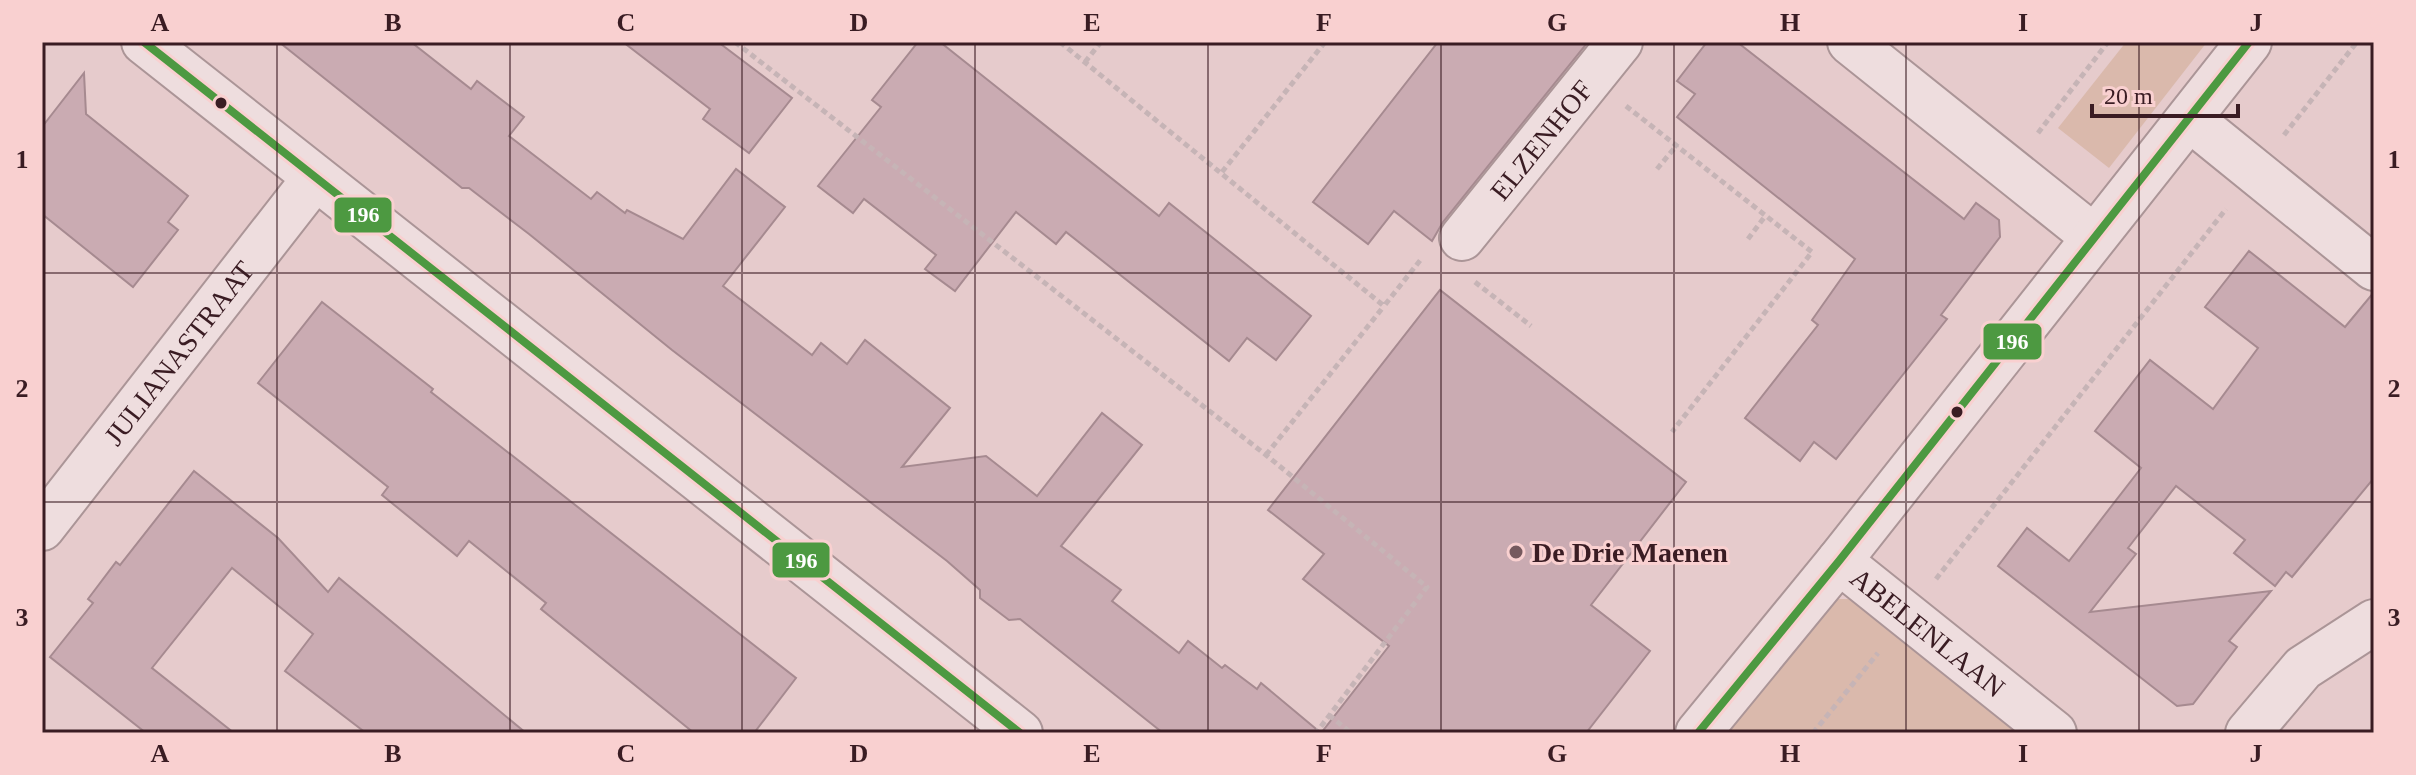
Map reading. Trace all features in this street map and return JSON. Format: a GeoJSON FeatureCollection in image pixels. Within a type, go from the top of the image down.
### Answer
{"type":"FeatureCollection","features":[{"type":"Feature","properties":{"kind":"street"},"geometry":{"type":"LineString","coordinates":[[144,42],[1020,733]]}},
{"type":"Feature","properties":{"kind":"street","name":"ELZENHOF"},"geometry":{"type":"LineString","coordinates":[[1465,257],[1591,78],[1620,42]]}},
{"type":"Feature","properties":{"kind":"street"},"geometry":{"type":"LineString","coordinates":[[1850,42],[2094,237]]}},
{"type":"Feature","properties":{"kind":"street","name":"ABELENLAAN"},"geometry":{"type":"LineString","coordinates":[[1698,733],[1839,561],[2249,42]]}},
{"type":"Feature","properties":{"kind":"street"},"geometry":{"type":"LineString","coordinates":[[2190,119],[2374,268]]}},
{"type":"Feature","properties":{"kind":"street","name":"JULIANASTRAAT"},"geometry":{"type":"LineString","coordinates":[[42,528],[315,178]]}},
{"type":"Feature","properties":{"kind":"street","name":"ABELENLAAN"},"geometry":{"type":"LineString","coordinates":[[1839,561],[2043,730]]}},
{"type":"Feature","properties":{"kind":"street"},"geometry":{"type":"LineString","coordinates":[[2248,733],[2303,668],[2374,622]]}},
{"type":"Feature","properties":{"kind":"path"},"geometry":{"type":"LineString","coordinates":[[735,42],[1266,455],[1427,587],[1316,733]]}},
{"type":"Feature","properties":{"kind":"path"},"geometry":{"type":"LineString","coordinates":[[1060,42],[1384,306]]}},
{"type":"Feature","properties":{"kind":"path"},"geometry":{"type":"LineString","coordinates":[[1085,62],[1101,42]]}},
{"type":"Feature","properties":{"kind":"path"},"geometry":{"type":"LineString","coordinates":[[1222,172],[1325,42]]}},
{"type":"Feature","properties":{"kind":"path"},"geometry":{"type":"LineString","coordinates":[[2009,169],[2108,42]]}},
{"type":"Feature","properties":{"kind":"path"},"geometry":{"type":"LineString","coordinates":[[1813,733],[2357,42]]}},
{"type":"Feature","properties":{"kind":"path"},"geometry":{"type":"LineString","coordinates":[[1591,78],[1812,252],[1672,432]]}},
{"type":"Feature","properties":{"kind":"path"},"geometry":{"type":"LineString","coordinates":[[1657,169],[1677,145]]}},
{"type":"Feature","properties":{"kind":"path"},"geometry":{"type":"LineString","coordinates":[[1748,239],[1766,215]]}},
{"type":"Feature","properties":{"kind":"path"},"geometry":{"type":"LineString","coordinates":[[1266,455],[1431,247],[1465,257],[1531,326]]}},
{"type":"Feature","properties":{"kind":"path"},"geometry":{"type":"LineString","coordinates":[[1329,715],[1351,733]]}},
{"type":"Feature","properties":{"kind":"shaded area"},"geometry":{"type":"Polygon","coordinates":[[[2126,42],[2207,42],[2109,168],[2058,128],[2126,42]]]}},
{"type":"Feature","properties":{"kind":"shaded area"},"geometry":{"type":"Polygon","coordinates":[[[1833,599],[1852,599],[2024,733],[1724,733],[1833,599]]]}},
{"type":"Feature","properties":{"kind":"building"},"geometry":{"type":"Polygon","coordinates":[[[279,42],[411,42],[471,89],[477,81],[524,117],[509,136],[591,199],[597,192],[625,213],[627,210],[683,239],[736,169],[785,207],[723,286],[812,355],[821,343],[847,364],[865,340],[950,408],[902,467],[986,456],[1037,496],[1102,413],[1142,445],[1061,546],[1121,590],[1112,601],[1179,653],[1188,641],[1222,668],[1225,665],[1257,689],[1261,683],[1321,733],[1163,733],[1020,619],[1009,620],[980,598],[980,590],[947,561],[672,350],[529,234],[469,188],[462,188],[279,42]]]}},
{"type":"Feature","properties":{"kind":"building"},"geometry":{"type":"Polygon","coordinates":[[[623,42],[718,42],[792,98],[749,153],[703,119],[710,109],[623,42]]]}},
{"type":"Feature","properties":{"kind":"building"},"geometry":{"type":"Polygon","coordinates":[[[918,42],[940,42],[1159,216],[1169,203],[1311,316],[1276,360],[1247,338],[1229,361],[1066,232],[1056,244],[1016,212],[955,291],[925,269],[936,255],[864,199],[853,213],[818,186],[881,107],[872,100],[918,42]]]}},
{"type":"Feature","properties":{"kind":"building"},"geometry":{"type":"Polygon","coordinates":[[[1438,42],[1588,42],[1443,222],[1432,241],[1394,211],[1368,244],[1313,202],[1438,42]]]}},
{"type":"Feature","properties":{"kind":"building"},"geometry":{"type":"Polygon","coordinates":[[[1707,42],[1737,42],[1964,219],[1976,203],[1999,220],[2000,237],[1941,315],[1947,319],[1836,459],[1814,442],[1800,461],[1745,418],[1818,325],[1812,320],[1855,259],[1677,117],[1695,94],[1677,81],[1707,42]]]}},
{"type":"Feature","properties":{"kind":"building"},"geometry":{"type":"Polygon","coordinates":[[[84,73],[86,114],[188,196],[168,222],[178,230],[133,287],[42,214],[42,127],[84,73]]]}},
{"type":"Feature","properties":{"kind":"building"},"geometry":{"type":"Polygon","coordinates":[[[2249,251],[2345,327],[2374,292],[2374,478],[2292,577],[2286,572],[2275,586],[2234,553],[2245,540],[2176,486],[2128,548],[2136,554],[2090,612],[2271,591],[2229,641],[2237,647],[2193,704],[2177,706],[1998,566],[2027,528],[2069,561],[2141,468],[2095,431],[2150,360],[2213,409],[2258,348],[2205,307],[2249,251]]]}},
{"type":"Feature","properties":{"kind":"building"},"geometry":{"type":"Polygon","coordinates":[[[1440,290],[1686,482],[1591,605],[1650,651],[1586,733],[1321,733],[1389,646],[1303,579],[1324,554],[1268,510],[1440,290]]]}},
{"type":"Feature","properties":{"kind":"building"},"geometry":{"type":"Polygon","coordinates":[[[322,302],[433,389],[431,392],[796,678],[754,733],[694,733],[541,609],[546,603],[469,541],[457,556],[382,495],[388,487],[258,383],[322,302]]]}},
{"type":"Feature","properties":{"kind":"building"},"geometry":{"type":"Polygon","coordinates":[[[194,471],[278,538],[328,592],[339,578],[526,733],[366,733],[285,671],[313,634],[232,568],[152,668],[234,733],[146,733],[50,657],[93,603],[88,599],[116,562],[120,565],[194,471]]]}},
{"type":"Feature","properties":{"kind":"transit line","name":"196"},"geometry":{"type":"LineString","coordinates":[[144,42],[1020,733]]}},
{"type":"Feature","properties":{"kind":"transit line","name":"196"},"geometry":{"type":"LineString","coordinates":[[1698,733],[1839,561],[2249,42]]}},
{"type":"Feature","properties":{"kind":"place","name":"De Drie Maenen"},"geometry":{"type":"Point","coordinates":[1516,552]}}]}
